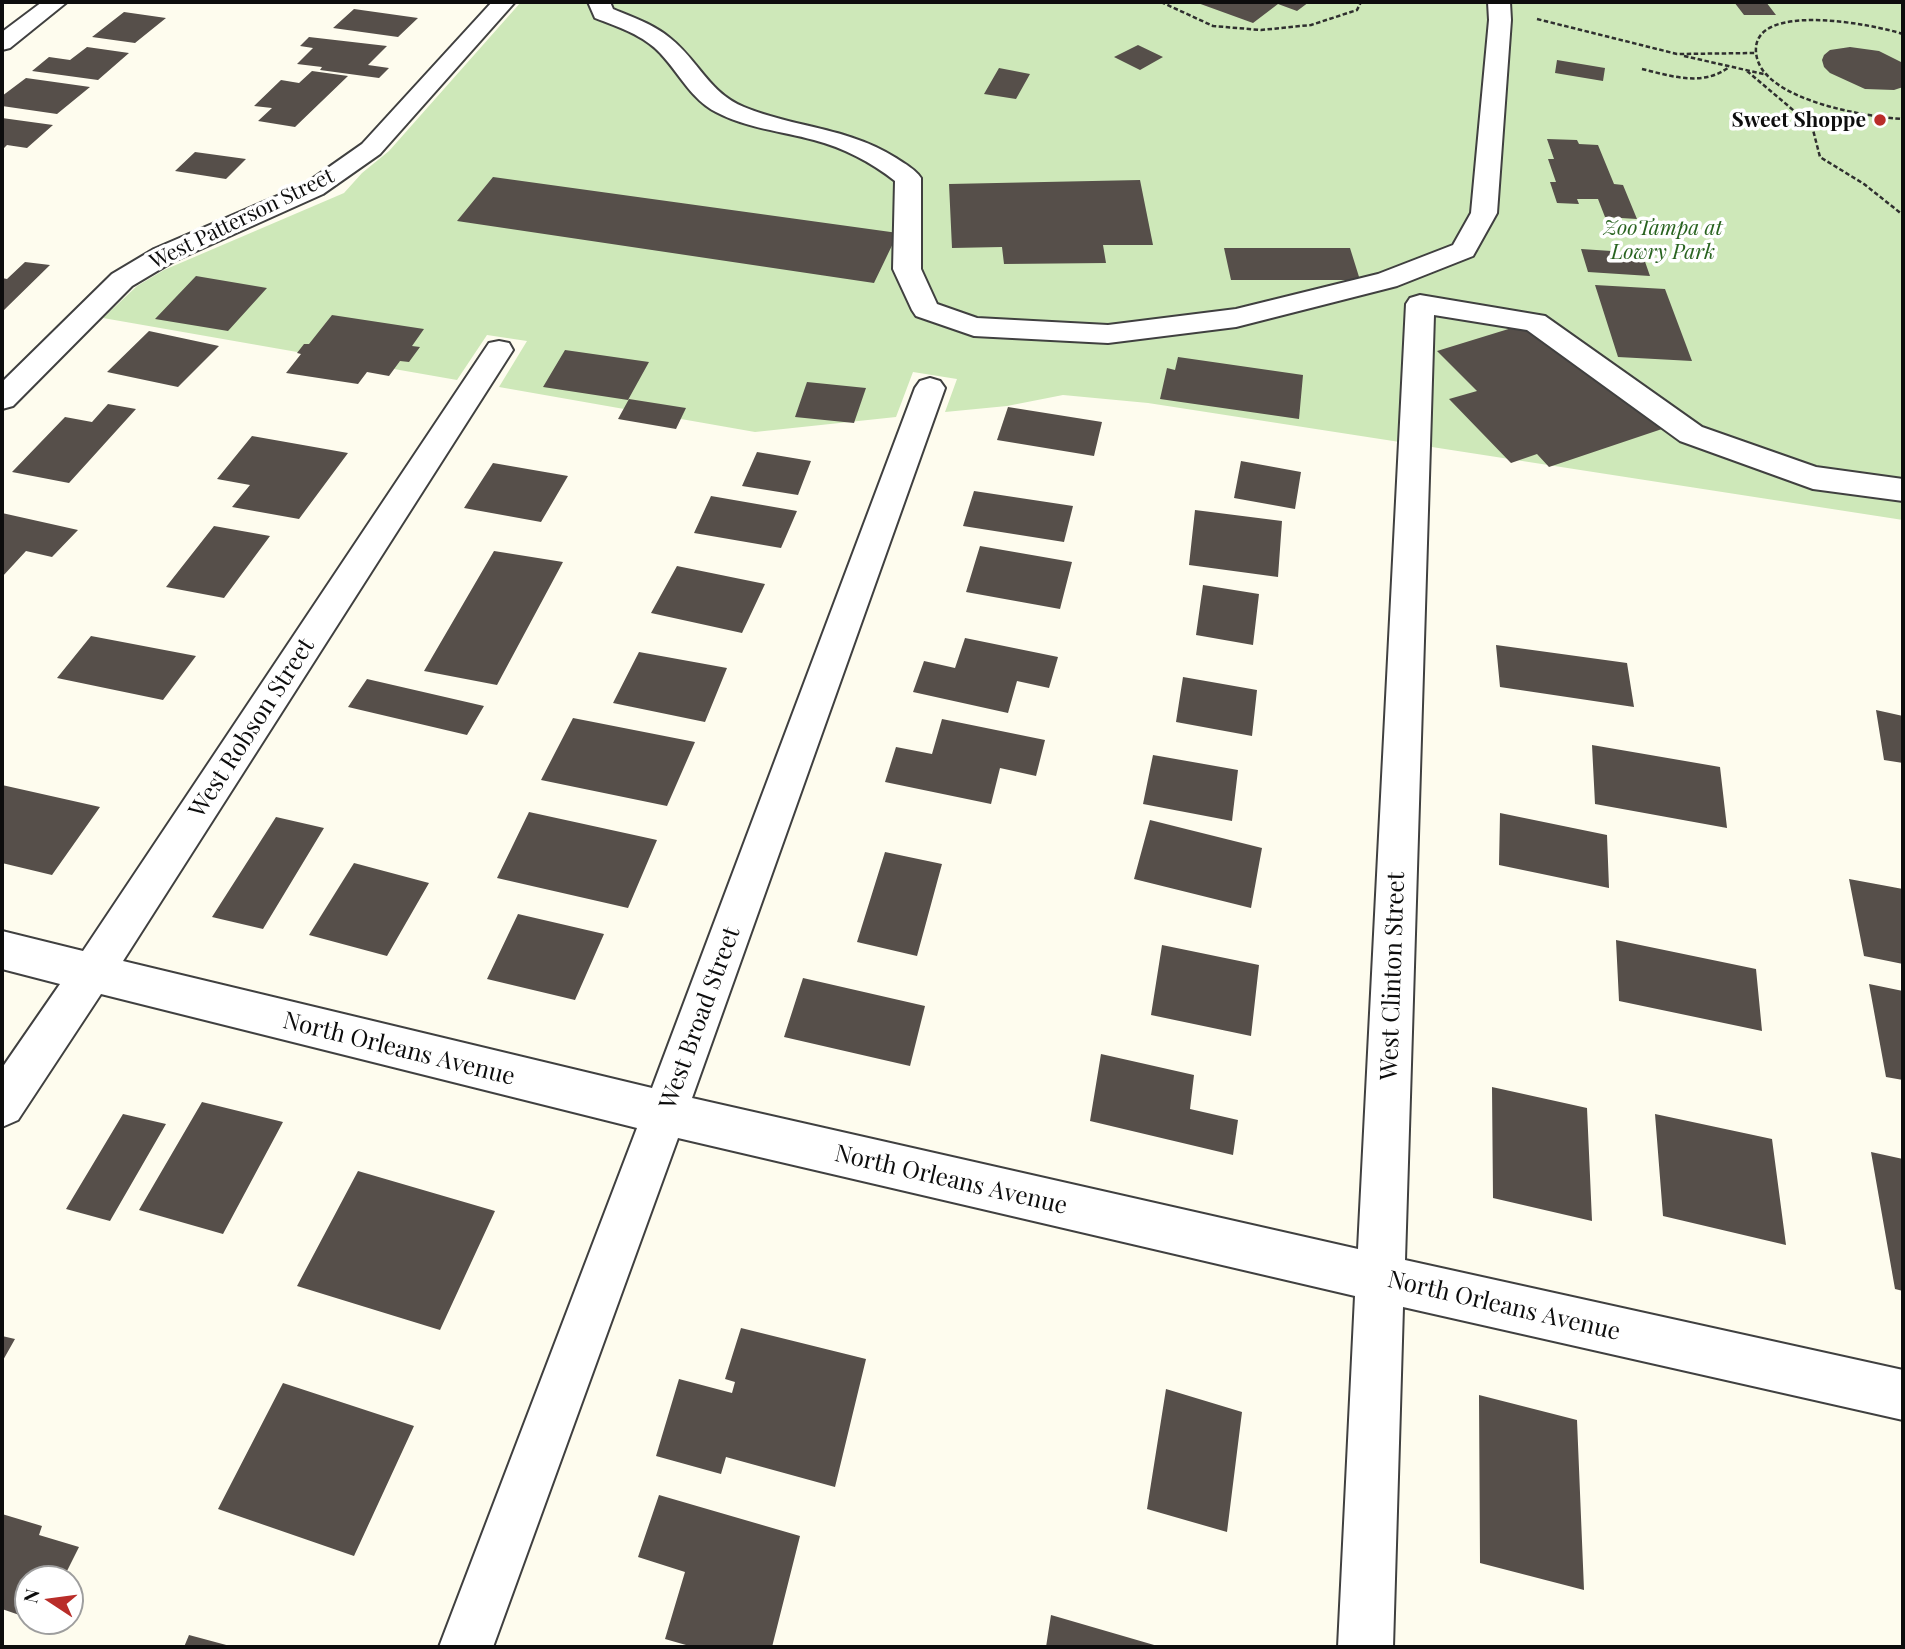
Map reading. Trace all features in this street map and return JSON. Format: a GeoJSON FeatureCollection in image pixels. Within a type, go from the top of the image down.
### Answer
{"type":"FeatureCollection","features":[{"type":"Feature","properties":{"kind":"street"},"geometry":{"type":"LineString","coordinates":[[2,43],[56,2]]}},
{"type":"Feature","properties":{"kind":"street","name":"West Patterson Street"},"geometry":{"type":"LineString","coordinates":[[2,399],[101,298],[142,267],[291,200],[354,163],[371,149],[504,2]]}},
{"type":"Feature","properties":{"kind":"street"},"geometry":{"type":"LineString","coordinates":[[599,2],[603,13],[649,34],[668,48],[689,78],[723,107],[830,137],[880,157],[908,178],[907,269],[926,310],[974,327],[1108,334],[1237,318],[1387,280],[1463,250],[1484,213],[1500,20],[1499,2]]}},
{"type":"Feature","properties":{"kind":"street","name":"West Clinton Street"},"geometry":{"type":"LineString","coordinates":[[1364,1647],[1420,304],[1535,322],[1691,434],[1813,478],[1903,491]]}},
{"type":"Feature","properties":{"kind":"street","name":"West Robson Street"},"geometry":{"type":"LineString","coordinates":[[2,1105],[92,973],[499,350]]}},
{"type":"Feature","properties":{"kind":"street","name":"West Broad Street"},"geometry":{"type":"LineString","coordinates":[[466,1647],[930,388]]}},
{"type":"Feature","properties":{"kind":"street","name":"North Orleans Avenue"},"geometry":{"type":"LineString","coordinates":[[2,950],[664,1115],[1380,1279],[1903,1395]]}},
{"type":"Feature","properties":{"kind":"path"},"geometry":{"type":"LineString","coordinates":[[1161,2],[1213,26],[1261,30],[1311,24],[1357,10],[1362,2]]}},
{"type":"Feature","properties":{"kind":"path"},"geometry":{"type":"LineString","coordinates":[[1535,19],[1769,75]]}},
{"type":"Feature","properties":{"kind":"path"},"geometry":{"type":"LineString","coordinates":[[1902,121],[1847,113],[1796,94],[1769,75],[1759,64],[1756,52],[1757,42],[1763,33],[1774,26],[1809,19],[1853,21],[1903,34]]}},
{"type":"Feature","properties":{"kind":"path"},"geometry":{"type":"LineString","coordinates":[[1677,54],[1756,52]]}},
{"type":"Feature","properties":{"kind":"path"},"geometry":{"type":"LineString","coordinates":[[1642,69],[1688,80],[1723,74],[1728,67]]}},
{"type":"Feature","properties":{"kind":"path"},"geometry":{"type":"LineString","coordinates":[[1747,71],[1812,126],[1820,157],[1864,184],[1903,215]]}},
{"type":"Feature","properties":{"kind":"green space","name":"ZooTampa at Lowry Park"},"geometry":{"type":"Polygon","coordinates":[[[521,2],[1903,2],[1903,520],[1148,403],[1063,395],[1007,406],[945,412],[957,379],[913,372],[896,417],[755,432],[499,387],[527,341],[487,335],[457,380],[103,318],[137,286],[164,270],[344,193],[362,173],[389,151],[521,2]]]}},
{"type":"Feature","properties":{"kind":"building"},"geometry":{"type":"Polygon","coordinates":[[[1195,2],[1309,2],[1297,11],[1278,4],[1253,23],[1195,2]]]}},
{"type":"Feature","properties":{"kind":"building"},"geometry":{"type":"Polygon","coordinates":[[[1734,2],[1766,2],[1776,15],[1744,15],[1734,2]]]}},
{"type":"Feature","properties":{"kind":"building"},"geometry":{"type":"Polygon","coordinates":[[[354,9],[418,18],[398,37],[333,28],[354,9]]]}},
{"type":"Feature","properties":{"kind":"building"},"geometry":{"type":"Polygon","coordinates":[[[124,12],[166,18],[135,43],[92,37],[124,12]]]}},
{"type":"Feature","properties":{"kind":"building"},"geometry":{"type":"Polygon","coordinates":[[[309,37],[387,46],[368,65],[389,68],[379,78],[297,64],[313,48],[300,46],[309,37]]]}},
{"type":"Feature","properties":{"kind":"building"},"geometry":{"type":"Polygon","coordinates":[[[1138,45],[1163,57],[1140,70],[1114,57],[1138,45]]]}},
{"type":"Feature","properties":{"kind":"building"},"geometry":{"type":"Polygon","coordinates":[[[87,47],[129,53],[98,80],[32,71],[49,57],[70,60],[87,47]]]}},
{"type":"Feature","properties":{"kind":"building"},"geometry":{"type":"Polygon","coordinates":[[[1850,47],[1879,51],[1903,63],[1903,87],[1894,90],[1865,89],[1830,73],[1824,67],[1822,60],[1830,50],[1850,47]]]}},
{"type":"Feature","properties":{"kind":"building"},"geometry":{"type":"Polygon","coordinates":[[[1557,60],[1605,68],[1603,81],[1555,73],[1557,60]]]}},
{"type":"Feature","properties":{"kind":"building"},"geometry":{"type":"Polygon","coordinates":[[[999,68],[1030,74],[1016,99],[984,94],[999,68]]]}},
{"type":"Feature","properties":{"kind":"building"},"geometry":{"type":"Polygon","coordinates":[[[312,71],[348,76],[295,127],[258,121],[272,108],[254,106],[281,80],[299,83],[312,71]]]}},
{"type":"Feature","properties":{"kind":"building"},"geometry":{"type":"Polygon","coordinates":[[[26,78],[90,87],[57,114],[2,106],[2,96],[26,78]]]}},
{"type":"Feature","properties":{"kind":"building"},"geometry":{"type":"Polygon","coordinates":[[[2,118],[53,125],[27,148],[7,145],[2,150],[2,118]]]}},
{"type":"Feature","properties":{"kind":"building"},"geometry":{"type":"Polygon","coordinates":[[[1547,139],[1577,140],[1579,144],[1598,145],[1614,184],[1623,185],[1637,219],[1605,217],[1598,199],[1577,199],[1579,204],[1557,203],[1550,182],[1556,182],[1548,159],[1554,159],[1547,139]]]}},
{"type":"Feature","properties":{"kind":"building"},"geometry":{"type":"Polygon","coordinates":[[[195,152],[246,159],[226,179],[175,171],[195,152]]]}},
{"type":"Feature","properties":{"kind":"building"},"geometry":{"type":"Polygon","coordinates":[[[493,177],[898,233],[874,283],[457,221],[493,177]]]}},
{"type":"Feature","properties":{"kind":"building"},"geometry":{"type":"Polygon","coordinates":[[[1140,180],[1153,245],[1103,245],[1106,263],[1004,264],[1002,247],[952,248],[949,184],[1140,180]]]}},
{"type":"Feature","properties":{"kind":"building"},"geometry":{"type":"Polygon","coordinates":[[[1224,248],[1350,248],[1360,280],[1231,280],[1224,248]]]}},
{"type":"Feature","properties":{"kind":"building"},"geometry":{"type":"Polygon","coordinates":[[[1581,249],[1642,253],[1650,276],[1588,272],[1581,249]]]}},
{"type":"Feature","properties":{"kind":"building"},"geometry":{"type":"Polygon","coordinates":[[[25,262],[50,265],[2,312],[2,278],[7,279],[25,262]]]}},
{"type":"Feature","properties":{"kind":"building"},"geometry":{"type":"Polygon","coordinates":[[[196,276],[267,288],[228,331],[155,319],[196,276]]]}},
{"type":"Feature","properties":{"kind":"building"},"geometry":{"type":"Polygon","coordinates":[[[1595,285],[1665,289],[1692,361],[1618,357],[1595,285]]]}},
{"type":"Feature","properties":{"kind":"building"},"geometry":{"type":"Polygon","coordinates":[[[332,315],[424,329],[412,346],[420,347],[409,362],[400,361],[389,376],[367,372],[358,384],[286,373],[301,354],[297,353],[304,344],[309,344],[332,315]]]}},
{"type":"Feature","properties":{"kind":"building"},"geometry":{"type":"Polygon","coordinates":[[[1528,323],[1569,362],[1583,357],[1662,429],[1549,467],[1537,454],[1511,463],[1449,399],[1477,391],[1437,351],[1528,323]]]}},
{"type":"Feature","properties":{"kind":"building"},"geometry":{"type":"Polygon","coordinates":[[[149,331],[219,346],[178,387],[107,372],[149,331]]]}},
{"type":"Feature","properties":{"kind":"building"},"geometry":{"type":"Polygon","coordinates":[[[565,350],[649,362],[628,400],[543,387],[565,350]]]}},
{"type":"Feature","properties":{"kind":"building"},"geometry":{"type":"Polygon","coordinates":[[[1178,357],[1303,375],[1299,419],[1160,399],[1167,368],[1175,370],[1178,357]]]}},
{"type":"Feature","properties":{"kind":"building"},"geometry":{"type":"Polygon","coordinates":[[[807,382],[866,388],[854,423],[795,417],[807,382]]]}},
{"type":"Feature","properties":{"kind":"building"},"geometry":{"type":"Polygon","coordinates":[[[629,399],[686,408],[676,429],[618,419],[629,399]]]}},
{"type":"Feature","properties":{"kind":"building"},"geometry":{"type":"Polygon","coordinates":[[[108,404],[136,409],[69,483],[12,472],[65,417],[92,422],[108,404]]]}},
{"type":"Feature","properties":{"kind":"building"},"geometry":{"type":"Polygon","coordinates":[[[1008,407],[1102,422],[1094,456],[997,440],[1008,407]]]}},
{"type":"Feature","properties":{"kind":"building"},"geometry":{"type":"Polygon","coordinates":[[[252,436],[348,453],[299,519],[232,507],[250,485],[217,479],[252,436]]]}},
{"type":"Feature","properties":{"kind":"building"},"geometry":{"type":"Polygon","coordinates":[[[757,452],[811,461],[798,495],[742,486],[757,452]]]}},
{"type":"Feature","properties":{"kind":"building"},"geometry":{"type":"Polygon","coordinates":[[[1241,461],[1301,472],[1295,509],[1234,498],[1241,461]]]}},
{"type":"Feature","properties":{"kind":"building"},"geometry":{"type":"Polygon","coordinates":[[[493,463],[568,476],[541,522],[464,508],[493,463]]]}},
{"type":"Feature","properties":{"kind":"building"},"geometry":{"type":"Polygon","coordinates":[[[974,491],[1073,506],[1064,542],[963,526],[974,491]]]}},
{"type":"Feature","properties":{"kind":"building"},"geometry":{"type":"Polygon","coordinates":[[[711,496],[797,511],[781,548],[694,533],[711,496]]]}},
{"type":"Feature","properties":{"kind":"building"},"geometry":{"type":"Polygon","coordinates":[[[1195,510],[1282,521],[1278,577],[1189,565],[1195,510]]]}},
{"type":"Feature","properties":{"kind":"building"},"geometry":{"type":"Polygon","coordinates":[[[2,513],[78,530],[52,557],[26,551],[2,577],[2,513]]]}},
{"type":"Feature","properties":{"kind":"building"},"geometry":{"type":"Polygon","coordinates":[[[214,526],[270,536],[224,598],[166,587],[214,526]]]}},
{"type":"Feature","properties":{"kind":"building"},"geometry":{"type":"Polygon","coordinates":[[[980,546],[1072,562],[1060,609],[966,592],[980,546]]]}},
{"type":"Feature","properties":{"kind":"building"},"geometry":{"type":"Polygon","coordinates":[[[494,551],[563,562],[497,685],[424,671],[494,551]]]}},
{"type":"Feature","properties":{"kind":"building"},"geometry":{"type":"Polygon","coordinates":[[[677,566],[765,584],[742,633],[651,613],[677,566]]]}},
{"type":"Feature","properties":{"kind":"building"},"geometry":{"type":"Polygon","coordinates":[[[1203,585],[1259,594],[1253,645],[1196,635],[1203,585]]]}},
{"type":"Feature","properties":{"kind":"building"},"geometry":{"type":"Polygon","coordinates":[[[91,636],[196,656],[163,700],[57,678],[91,636]]]}},
{"type":"Feature","properties":{"kind":"building"},"geometry":{"type":"Polygon","coordinates":[[[965,638],[1058,657],[1049,688],[1017,681],[1008,713],[913,692],[924,661],[955,668],[965,638]]]}},
{"type":"Feature","properties":{"kind":"building"},"geometry":{"type":"Polygon","coordinates":[[[1496,645],[1627,663],[1634,707],[1500,687],[1496,645]]]}},
{"type":"Feature","properties":{"kind":"building"},"geometry":{"type":"Polygon","coordinates":[[[639,652],[727,668],[705,722],[613,703],[639,652]]]}},
{"type":"Feature","properties":{"kind":"building"},"geometry":{"type":"Polygon","coordinates":[[[1183,677],[1257,690],[1252,736],[1176,722],[1183,677]]]}},
{"type":"Feature","properties":{"kind":"building"},"geometry":{"type":"Polygon","coordinates":[[[367,679],[484,706],[467,735],[348,707],[367,679]]]}},
{"type":"Feature","properties":{"kind":"building"},"geometry":{"type":"Polygon","coordinates":[[[1876,710],[1903,716],[1903,763],[1884,760],[1876,710]]]}},
{"type":"Feature","properties":{"kind":"building"},"geometry":{"type":"Polygon","coordinates":[[[573,718],[695,742],[667,806],[541,780],[573,718]]]}},
{"type":"Feature","properties":{"kind":"building"},"geometry":{"type":"Polygon","coordinates":[[[942,719],[1045,740],[1036,776],[1000,768],[991,804],[885,782],[896,747],[932,754],[942,719]]]}},
{"type":"Feature","properties":{"kind":"building"},"geometry":{"type":"Polygon","coordinates":[[[1592,745],[1720,767],[1727,828],[1595,804],[1592,745]]]}},
{"type":"Feature","properties":{"kind":"building"},"geometry":{"type":"Polygon","coordinates":[[[1153,755],[1238,770],[1232,821],[1143,804],[1153,755]]]}},
{"type":"Feature","properties":{"kind":"building"},"geometry":{"type":"Polygon","coordinates":[[[2,785],[100,807],[52,875],[2,863],[2,785]]]}},
{"type":"Feature","properties":{"kind":"building"},"geometry":{"type":"Polygon","coordinates":[[[529,812],[657,840],[628,908],[497,878],[529,812]]]}},
{"type":"Feature","properties":{"kind":"building"},"geometry":{"type":"Polygon","coordinates":[[[1500,813],[1607,835],[1609,888],[1499,865],[1500,813]]]}},
{"type":"Feature","properties":{"kind":"building"},"geometry":{"type":"Polygon","coordinates":[[[276,817],[324,828],[263,929],[212,917],[276,817]]]}},
{"type":"Feature","properties":{"kind":"building"},"geometry":{"type":"Polygon","coordinates":[[[1150,820],[1262,848],[1251,908],[1134,879],[1150,820]]]}},
{"type":"Feature","properties":{"kind":"building"},"geometry":{"type":"Polygon","coordinates":[[[885,852],[942,864],[917,956],[857,942],[885,852]]]}},
{"type":"Feature","properties":{"kind":"building"},"geometry":{"type":"Polygon","coordinates":[[[354,863],[429,883],[387,956],[309,935],[354,863]]]}},
{"type":"Feature","properties":{"kind":"building"},"geometry":{"type":"Polygon","coordinates":[[[1849,879],[1903,889],[1903,964],[1864,956],[1849,879]]]}},
{"type":"Feature","properties":{"kind":"building"},"geometry":{"type":"Polygon","coordinates":[[[518,914],[604,934],[575,1000],[487,979],[518,914]]]}},
{"type":"Feature","properties":{"kind":"building"},"geometry":{"type":"Polygon","coordinates":[[[1616,940],[1756,969],[1762,1031],[1619,1001],[1616,940]]]}},
{"type":"Feature","properties":{"kind":"building"},"geometry":{"type":"Polygon","coordinates":[[[1162,945],[1259,965],[1251,1036],[1151,1015],[1162,945]]]}},
{"type":"Feature","properties":{"kind":"building"},"geometry":{"type":"Polygon","coordinates":[[[803,978],[925,1006],[910,1066],[784,1037],[803,978]]]}},
{"type":"Feature","properties":{"kind":"building"},"geometry":{"type":"Polygon","coordinates":[[[1869,984],[1903,991],[1903,1080],[1886,1077],[1869,984]]]}},
{"type":"Feature","properties":{"kind":"building"},"geometry":{"type":"Polygon","coordinates":[[[1101,1054],[1194,1075],[1190,1109],[1238,1120],[1233,1155],[1090,1121],[1101,1054]]]}},
{"type":"Feature","properties":{"kind":"building"},"geometry":{"type":"Polygon","coordinates":[[[1492,1087],[1587,1108],[1592,1221],[1493,1198],[1492,1087]]]}},
{"type":"Feature","properties":{"kind":"building"},"geometry":{"type":"Polygon","coordinates":[[[202,1102],[283,1122],[223,1234],[139,1210],[202,1102]]]}},
{"type":"Feature","properties":{"kind":"building"},"geometry":{"type":"Polygon","coordinates":[[[123,1114],[166,1124],[110,1221],[66,1209],[123,1114]]]}},
{"type":"Feature","properties":{"kind":"building"},"geometry":{"type":"Polygon","coordinates":[[[1655,1114],[1772,1139],[1786,1245],[1663,1216],[1655,1114]]]}},
{"type":"Feature","properties":{"kind":"building"},"geometry":{"type":"Polygon","coordinates":[[[1871,1152],[1903,1159],[1903,1291],[1895,1289],[1871,1152]]]}},
{"type":"Feature","properties":{"kind":"building"},"geometry":{"type":"Polygon","coordinates":[[[358,1171],[495,1211],[440,1330],[297,1286],[358,1171]]]}},
{"type":"Feature","properties":{"kind":"building"},"geometry":{"type":"Polygon","coordinates":[[[741,1328],[866,1359],[835,1487],[726,1457],[721,1474],[656,1456],[679,1379],[732,1393],[735,1382],[725,1379],[741,1328]]]}},
{"type":"Feature","properties":{"kind":"building"},"geometry":{"type":"Polygon","coordinates":[[[2,1336],[15,1339],[2,1362],[2,1336]]]}},
{"type":"Feature","properties":{"kind":"building"},"geometry":{"type":"Polygon","coordinates":[[[283,1383],[414,1426],[354,1556],[218,1509],[283,1383]]]}},
{"type":"Feature","properties":{"kind":"building"},"geometry":{"type":"Polygon","coordinates":[[[1166,1389],[1242,1412],[1227,1532],[1147,1509],[1166,1389]]]}},
{"type":"Feature","properties":{"kind":"building"},"geometry":{"type":"Polygon","coordinates":[[[1479,1395],[1577,1420],[1584,1590],[1480,1563],[1479,1395]]]}},
{"type":"Feature","properties":{"kind":"building"},"geometry":{"type":"Polygon","coordinates":[[[659,1495],[800,1536],[772,1647],[693,1647],[665,1639],[685,1572],[638,1557],[659,1495]]]}},
{"type":"Feature","properties":{"kind":"building"},"geometry":{"type":"Polygon","coordinates":[[[2,1514],[42,1526],[39,1535],[79,1547],[70,1565],[14,1565],[14,1613],[2,1609],[2,1514]]]}},
{"type":"Feature","properties":{"kind":"building"},"geometry":{"type":"Polygon","coordinates":[[[1051,1615],[1161,1647],[1046,1647],[1051,1615]]]}},
{"type":"Feature","properties":{"kind":"building"},"geometry":{"type":"Polygon","coordinates":[[[189,1635],[230,1646],[230,1647],[184,1647],[189,1635]]]}},
{"type":"Feature","properties":{"kind":"place","name":"Sweet Shoppe"},"geometry":{"type":"Point","coordinates":[1880,120]}}]}
